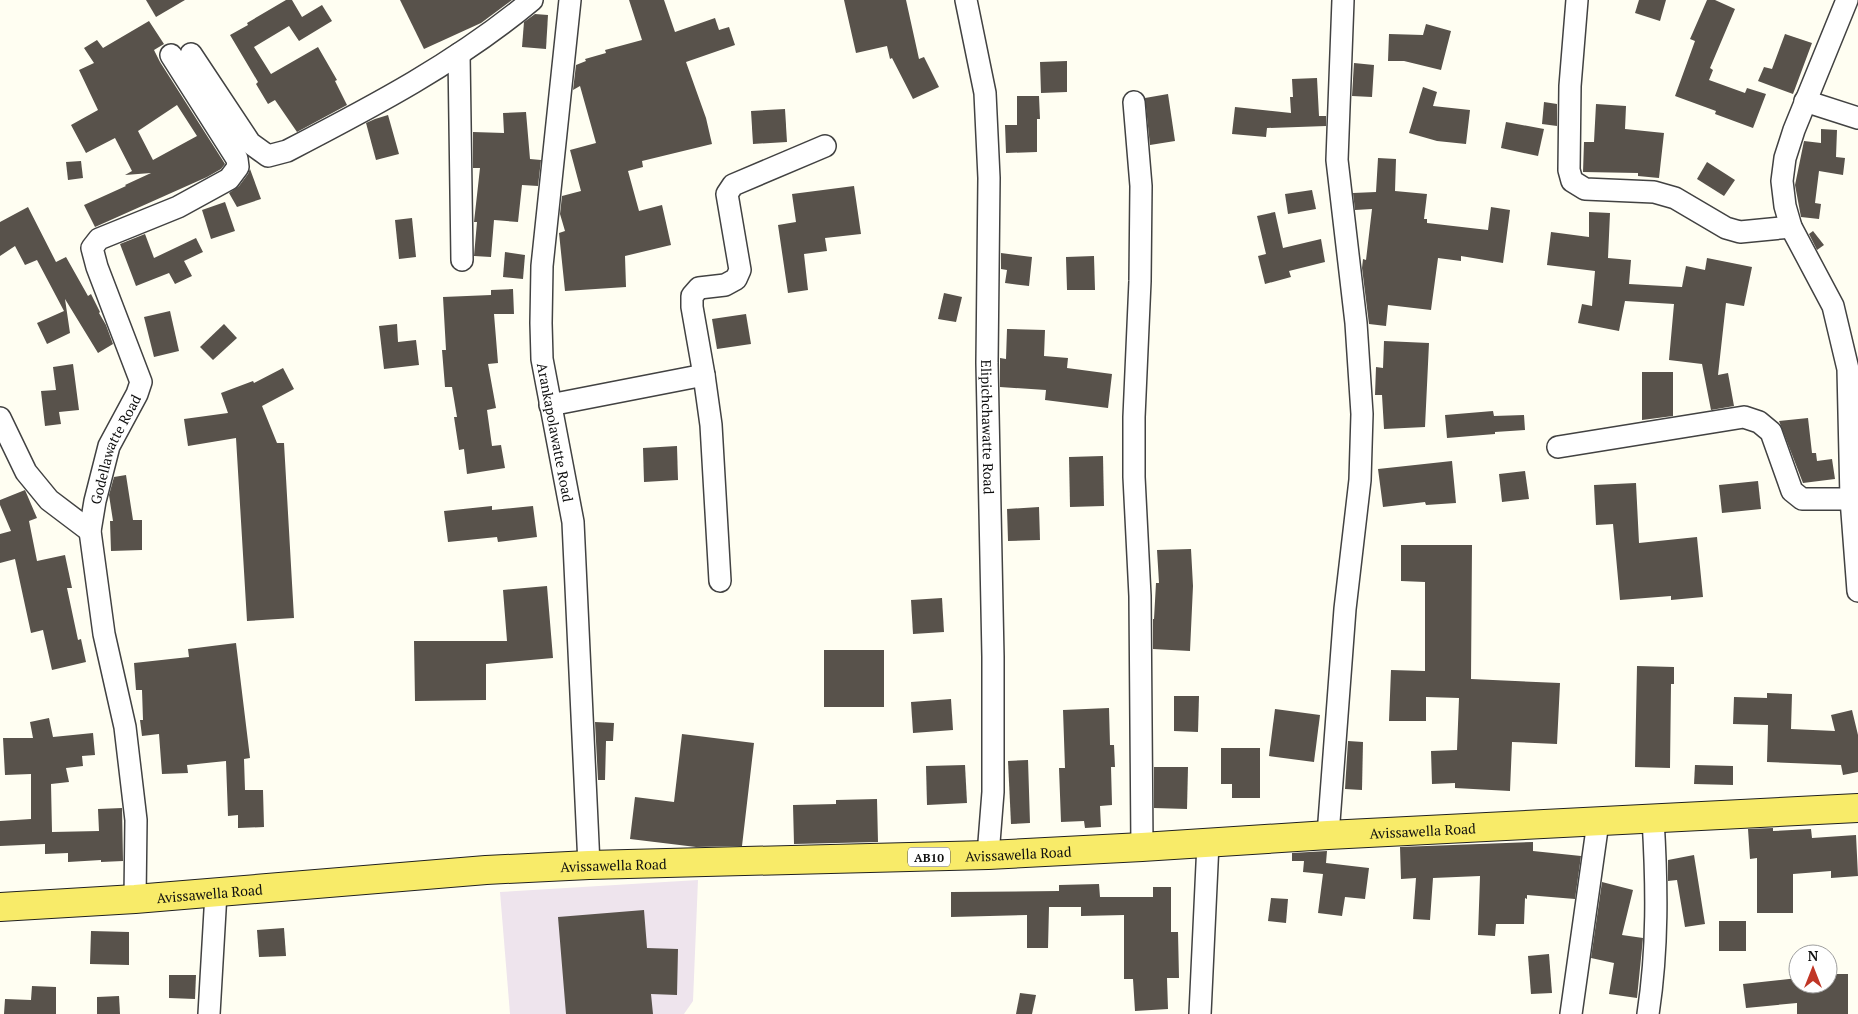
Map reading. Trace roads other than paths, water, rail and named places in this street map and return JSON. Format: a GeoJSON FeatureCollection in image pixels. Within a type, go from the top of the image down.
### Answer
{"type":"FeatureCollection","features":[{"type":"Feature","properties":{"kind":"main road","name":"Avissawella Road"},"geometry":{"type":"LineString","coordinates":[[0,907],[216,893],[486,870],[589,865],[988,855],[1208,843],[1328,834],[1858,808]]}},
{"type":"Feature","properties":{"kind":"street"},"geometry":{"type":"LineString","coordinates":[[462,260],[459,54],[494,30],[532,0]]}},
{"type":"Feature","properties":{"kind":"street","name":"Arankapolawatte Road"},"geometry":{"type":"LineString","coordinates":[[570,0],[542,266],[542,360],[572,522],[589,865]]}},
{"type":"Feature","properties":{"kind":"street","name":"Elipichchawatte Road"},"geometry":{"type":"LineString","coordinates":[[966,0],[985,93],[989,178],[987,363],[993,657],[993,792],[988,855]]}},
{"type":"Feature","properties":{"kind":"street"},"geometry":{"type":"LineString","coordinates":[[1328,834],[1345,609],[1360,480],[1362,414],[1356,323],[1337,160],[1343,0]]}},
{"type":"Feature","properties":{"kind":"street"},"geometry":{"type":"LineString","coordinates":[[1577,0],[1570,94],[1569,170],[1572,181],[1585,189],[1654,192],[1675,198],[1726,228],[1740,232],[1791,227]]}},
{"type":"Feature","properties":{"kind":"street"},"geometry":{"type":"LineString","coordinates":[[1847,0],[1785,158],[1783,174],[1785,206],[1791,227],[1833,306],[1848,369],[1851,499],[1858,591]]}},
{"type":"Feature","properties":{"kind":"street","name":"Godellawatte Road"},"geometry":{"type":"LineString","coordinates":[[134,899],[136,820],[125,727],[104,634],[90,532],[95,501],[109,446],[137,394],[140,382],[97,267],[92,248],[99,239],[178,208],[229,179],[238,167],[237,159],[181,54],[250,142],[268,156],[287,151],[395,94],[459,54]]}},
{"type":"Feature","properties":{"kind":"street"},"geometry":{"type":"LineString","coordinates":[[1806,101],[1858,118]]}},
{"type":"Feature","properties":{"kind":"street"},"geometry":{"type":"LineString","coordinates":[[1134,102],[1141,186],[1134,477],[1140,596],[1142,847]]}},
{"type":"Feature","properties":{"kind":"street"},"geometry":{"type":"LineString","coordinates":[[720,581],[710,425],[704,375],[692,307],[692,296],[699,288],[725,285],[736,279],[740,270],[727,194],[733,185],[825,146]]}},
{"type":"Feature","properties":{"kind":"street"},"geometry":{"type":"LineString","coordinates":[[550,405],[704,375]]}},
{"type":"Feature","properties":{"kind":"street"},"geometry":{"type":"LineString","coordinates":[[1558,447],[1744,416],[1759,422],[1771,432],[1792,491],[1802,500],[1851,499]]}},
{"type":"Feature","properties":{"kind":"street"},"geometry":{"type":"LineString","coordinates":[[0,418],[26,472],[49,500],[90,532]]}},
{"type":"Feature","properties":{"kind":"street"},"geometry":{"type":"LineString","coordinates":[[1648,1014],[1654,964],[1656,916],[1653,819]]}},
{"type":"Feature","properties":{"kind":"street"},"geometry":{"type":"LineString","coordinates":[[1571,1014],[1598,822]]}},
{"type":"Feature","properties":{"kind":"street"},"geometry":{"type":"LineString","coordinates":[[1200,1014],[1208,843]]}},
{"type":"Feature","properties":{"kind":"street"},"geometry":{"type":"LineString","coordinates":[[209,1014],[216,893]]}}]}
